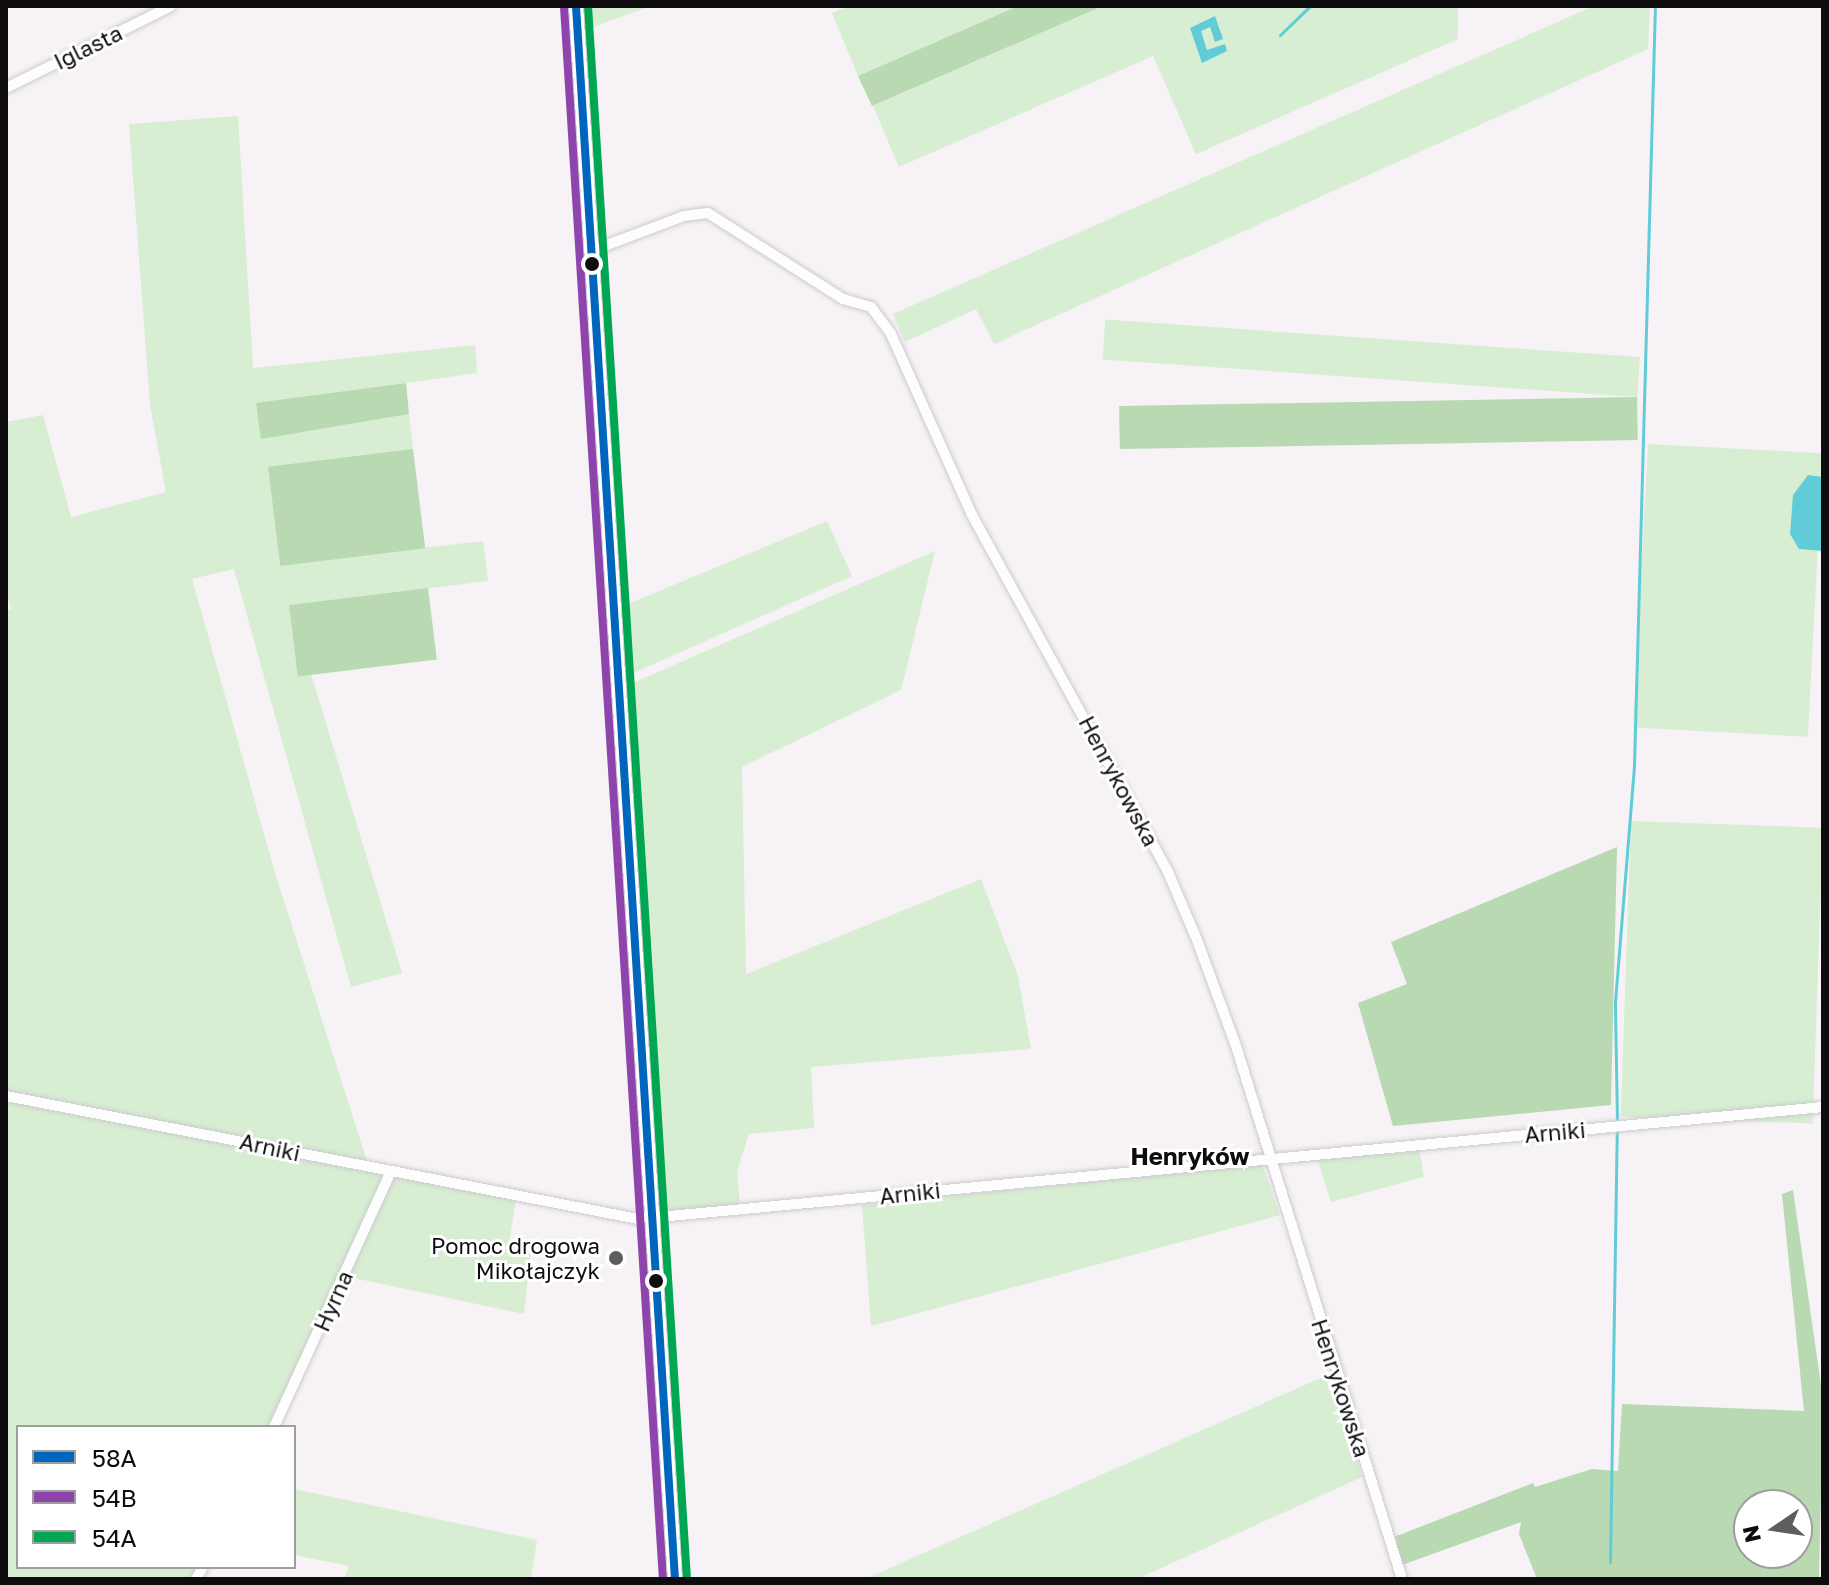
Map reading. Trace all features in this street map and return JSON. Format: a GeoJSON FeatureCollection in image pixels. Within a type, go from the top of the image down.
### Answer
{"type":"FeatureCollection","features":[{"type":"Feature","properties":{"kind":"street","name":"Iglasta"},"geometry":{"type":"LineString","coordinates":[[6,88],[171,6]]}},
{"type":"Feature","properties":{"kind":"street"},"geometry":{"type":"LineString","coordinates":[[576,6],[675,1579]]}},
{"type":"Feature","properties":{"kind":"street","name":"Henrykowska"},"geometry":{"type":"LineString","coordinates":[[591,251],[684,216],[708,213],[843,299],[875,312],[921,396],[972,515],[1168,872],[1236,1046],[1402,1579]]}},
{"type":"Feature","properties":{"kind":"street","name":"Arniki"},"geometry":{"type":"LineString","coordinates":[[6,1096],[584,1211],[654,1218],[1269,1157],[1823,1107]]}},
{"type":"Feature","properties":{"kind":"street","name":"Hyrna"},"geometry":{"type":"LineString","coordinates":[[275,1425],[390,1174]]}},
{"type":"Feature","properties":{"kind":"green space"},"geometry":{"type":"Polygon","coordinates":[[[583,6],[651,6],[585,30],[583,6]]]}},
{"type":"Feature","properties":{"kind":"green space"},"geometry":{"type":"Polygon","coordinates":[[[850,6],[1018,6],[858,76],[832,13],[850,6]]]}},
{"type":"Feature","properties":{"kind":"green space"},"geometry":{"type":"Polygon","coordinates":[[[1018,6],[1103,6],[872,106],[858,76],[1018,6]]]}},
{"type":"Feature","properties":{"kind":"green space"},"geometry":{"type":"Polygon","coordinates":[[[1103,6],[1458,6],[1458,39],[1196,154],[1153,56],[899,167],[873,106],[1103,6]]]}},
{"type":"Feature","properties":{"kind":"green space"},"geometry":{"type":"Polygon","coordinates":[[[1594,6],[1650,6],[1648,49],[994,344],[976,309],[905,342],[893,314],[1594,6]]]}},
{"type":"Feature","properties":{"kind":"green space"},"geometry":{"type":"Polygon","coordinates":[[[238,116],[253,368],[475,345],[477,373],[256,404],[262,438],[409,414],[413,449],[269,471],[282,564],[483,541],[488,581],[290,605],[402,973],[351,987],[234,569],[192,579],[276,876],[367,1161],[323,1153],[516,1199],[509,1244],[531,1248],[524,1314],[344,1276],[269,1425],[16,1425],[16,1569],[196,1569],[191,1579],[6,1579],[6,611],[11,609],[6,589],[6,422],[43,415],[71,517],[166,492],[150,405],[129,124],[238,116]]]}},
{"type":"Feature","properties":{"kind":"green space"},"geometry":{"type":"Polygon","coordinates":[[[1105,320],[1640,357],[1637,397],[1103,360],[1105,320]]]}},
{"type":"Feature","properties":{"kind":"green space"},"geometry":{"type":"Polygon","coordinates":[[[406,383],[409,414],[261,439],[256,403],[406,383]]]}},
{"type":"Feature","properties":{"kind":"green space"},"geometry":{"type":"Polygon","coordinates":[[[1637,397],[1638,440],[1120,449],[1119,406],[1637,397]]]}},
{"type":"Feature","properties":{"kind":"green space"},"geometry":{"type":"Polygon","coordinates":[[[1648,444],[1823,453],[1808,737],[1633,728],[1648,444]]]}},
{"type":"Feature","properties":{"kind":"green space"},"geometry":{"type":"Polygon","coordinates":[[[413,449],[425,548],[280,566],[268,467],[413,449]]]}},
{"type":"Feature","properties":{"kind":"green space"},"geometry":{"type":"Polygon","coordinates":[[[827,521],[852,576],[627,676],[621,607],[827,521]]]}},
{"type":"Feature","properties":{"kind":"green space"},"geometry":{"type":"Polygon","coordinates":[[[935,551],[901,690],[742,767],[746,974],[981,879],[1018,976],[1031,1049],[811,1067],[814,1128],[749,1134],[737,1171],[740,1206],[670,1211],[661,1204],[628,685],[935,551]]]}},
{"type":"Feature","properties":{"kind":"green space"},"geometry":{"type":"Polygon","coordinates":[[[428,588],[437,659],[298,677],[289,605],[428,588]]]}},
{"type":"Feature","properties":{"kind":"green space"},"geometry":{"type":"Polygon","coordinates":[[[1631,821],[1823,828],[1813,1124],[1621,1117],[1631,821]]]}},
{"type":"Feature","properties":{"kind":"green space"},"geometry":{"type":"Polygon","coordinates":[[[1617,847],[1611,1105],[1393,1126],[1358,1003],[1407,984],[1391,942],[1617,847]]]}},
{"type":"Feature","properties":{"kind":"green space"},"geometry":{"type":"Polygon","coordinates":[[[1419,1147],[1424,1177],[1331,1202],[1317,1158],[1419,1147]]]}},
{"type":"Feature","properties":{"kind":"green space"},"geometry":{"type":"Polygon","coordinates":[[[1262,1164],[1280,1215],[871,1326],[862,1205],[1262,1164]]]}},
{"type":"Feature","properties":{"kind":"green space"},"geometry":{"type":"Polygon","coordinates":[[[1793,1190],[1823,1399],[1819,1579],[1537,1579],[1519,1534],[1521,1522],[1402,1565],[1394,1537],[1533,1483],[1535,1487],[1592,1469],[1618,1471],[1622,1404],[1804,1411],[1782,1194],[1793,1190]]]}},
{"type":"Feature","properties":{"kind":"green space"},"geometry":{"type":"Polygon","coordinates":[[[1332,1373],[1362,1477],[1137,1579],[865,1579],[1332,1373]]]}},
{"type":"Feature","properties":{"kind":"green space"},"geometry":{"type":"Polygon","coordinates":[[[296,1489],[537,1540],[531,1579],[344,1579],[349,1566],[296,1555],[296,1489]]]}},
{"type":"Feature","properties":{"kind":"water"},"geometry":{"type":"Polygon","coordinates":[[[1215,16],[1223,39],[1215,42],[1210,27],[1201,31],[1207,50],[1225,44],[1227,51],[1202,63],[1190,28],[1215,16]]]}},
{"type":"Feature","properties":{"kind":"water"},"geometry":{"type":"Polygon","coordinates":[[[1808,475],[1823,477],[1823,551],[1799,549],[1790,534],[1793,495],[1808,475]]]}},
{"type":"Feature","properties":{"kind":"waterway"},"geometry":{"type":"LineString","coordinates":[[1280,35],[1310,6]]}},
{"type":"Feature","properties":{"kind":"waterway"},"geometry":{"type":"LineString","coordinates":[[1617,1122],[1615,1002],[1634,765],[1655,6]]}},
{"type":"Feature","properties":{"kind":"waterway"},"geometry":{"type":"LineString","coordinates":[[1610,1562],[1617,1130]]}},
{"type":"Feature","properties":{"kind":"transit line","name":"58A"},"geometry":{"type":"LineString","coordinates":[[576,6],[675,1579]]}},
{"type":"Feature","properties":{"kind":"transit line","name":"54A"},"geometry":{"type":"LineString","coordinates":[[588,6],[687,1578]]}},
{"type":"Feature","properties":{"kind":"transit line","name":"54B"},"geometry":{"type":"LineString","coordinates":[[564,7],[663,1579]]}},
{"type":"Feature","properties":{"kind":"place","name":"Pomoc drogowa Mikołajczyk"},"geometry":{"type":"Point","coordinates":[616,1258]}},
{"type":"Feature","properties":{"kind":"district","name":"Henryków"},"geometry":{"type":"Point","coordinates":[1190,1156]}}]}
